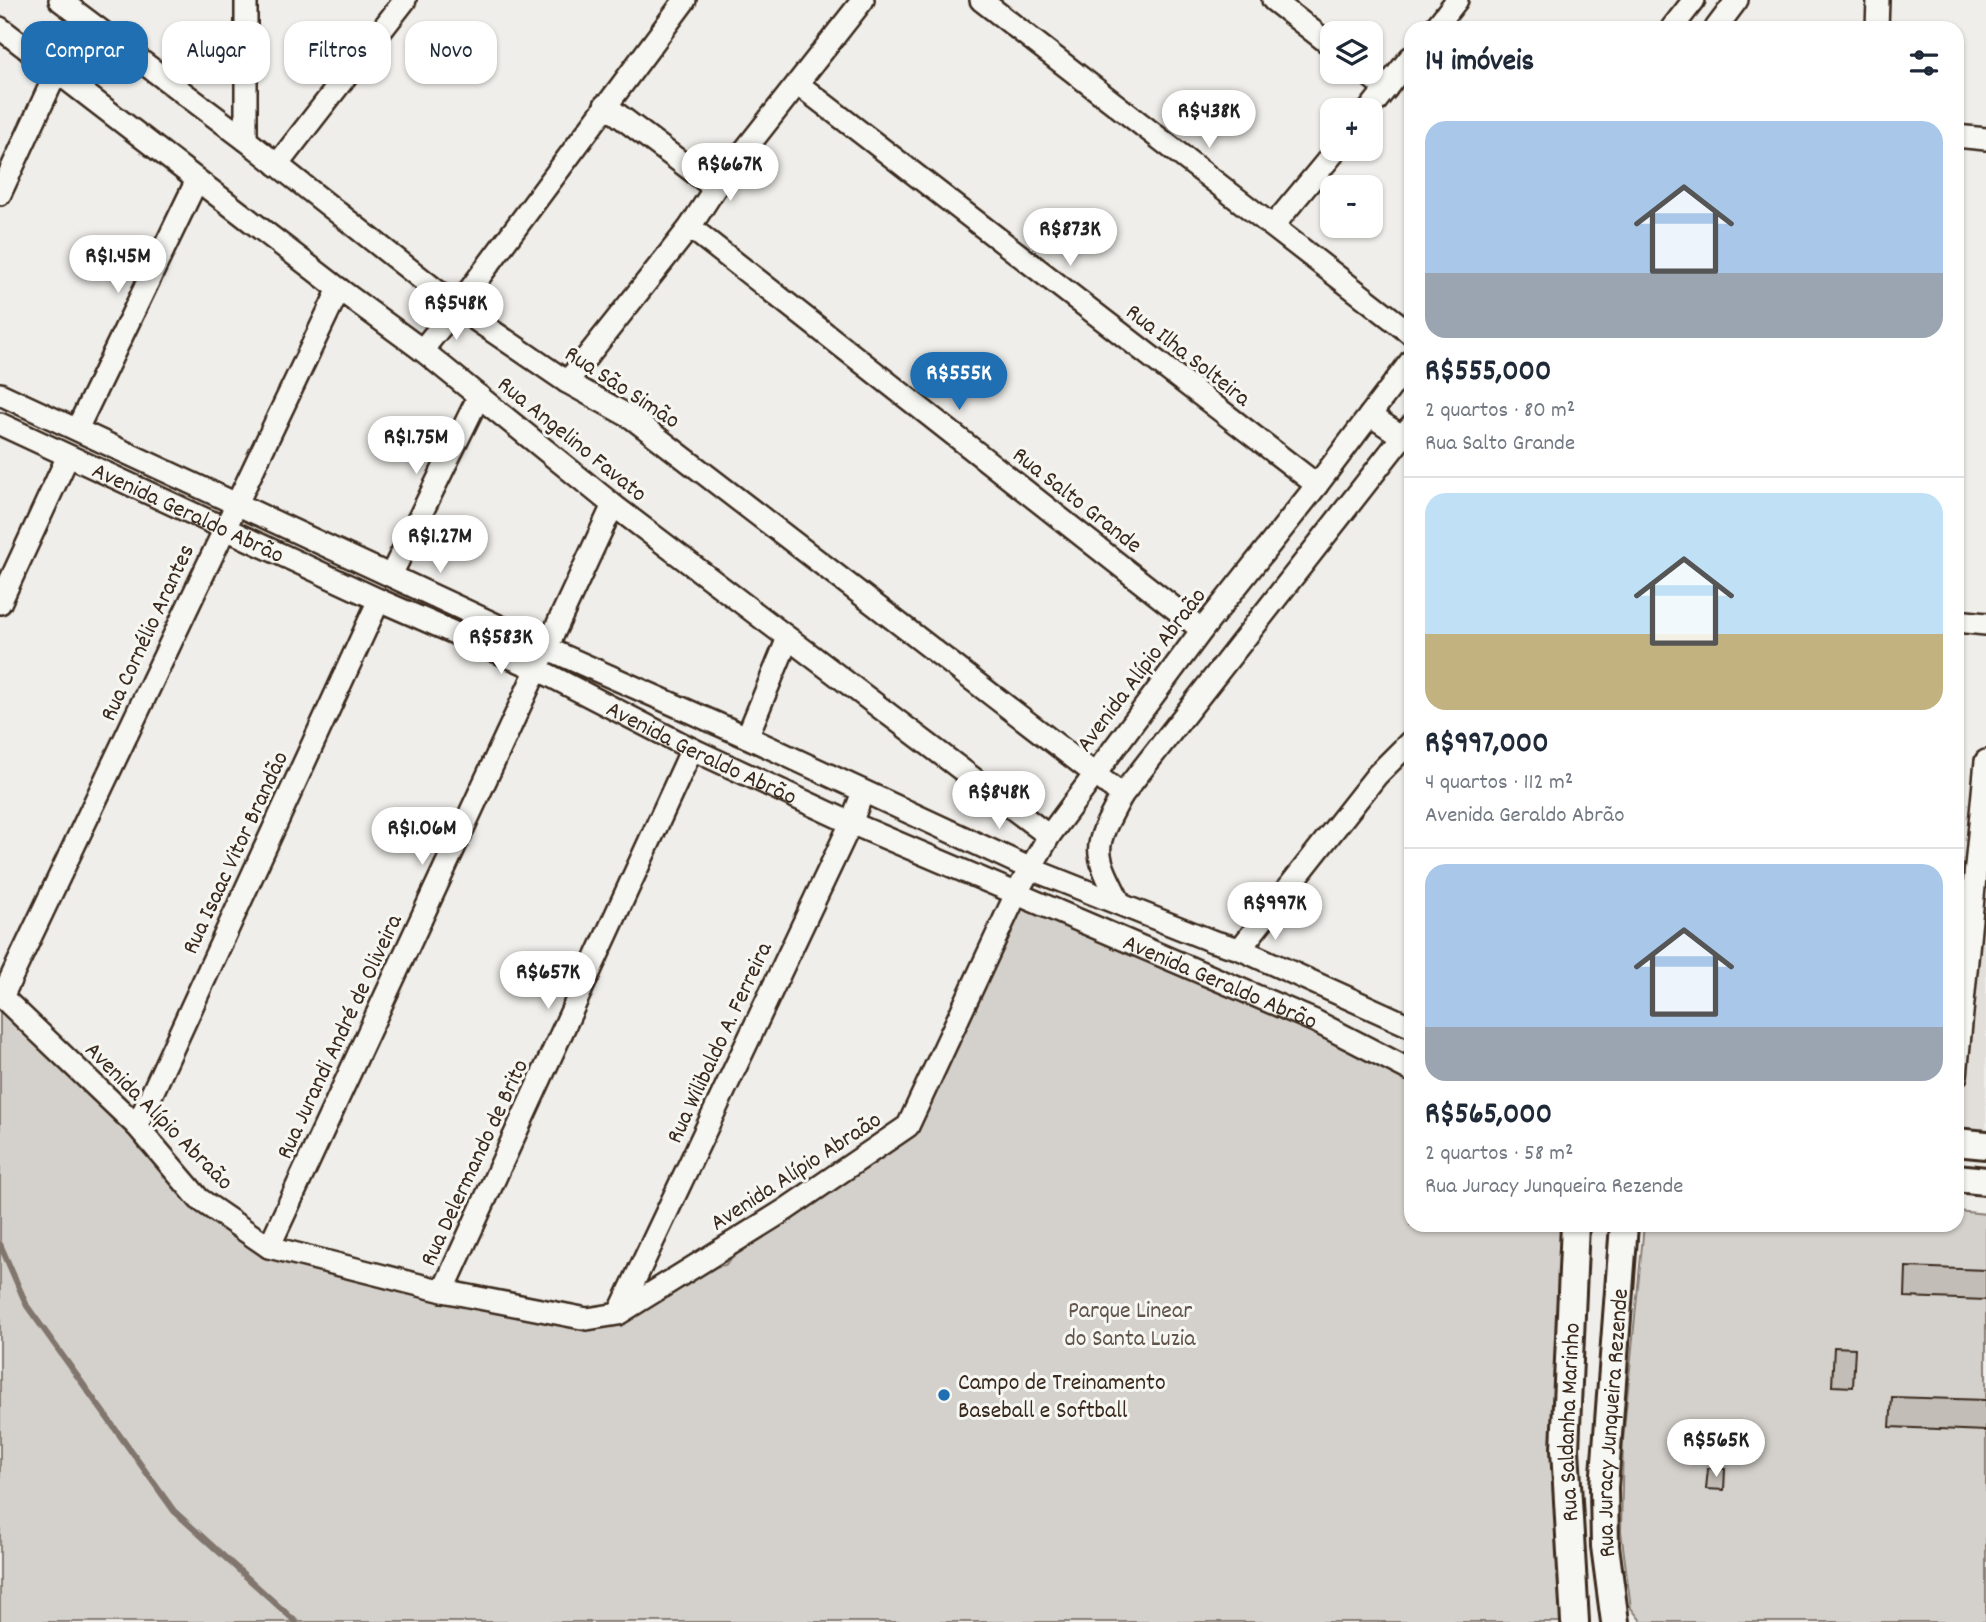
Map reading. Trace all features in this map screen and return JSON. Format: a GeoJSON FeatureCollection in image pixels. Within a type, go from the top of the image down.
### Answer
{"type":"FeatureCollection","features":[{"type":"Feature","properties":{"kind":"main road"},"geometry":{"type":"LineString","coordinates":[[1964,1143],[1986,1145]]}},
{"type":"Feature","properties":{"kind":"main road"},"geometry":{"type":"LineString","coordinates":[[1964,1179],[1986,1181]]}},
{"type":"Feature","properties":{"kind":"main road","name":"Rua Saldanha Marinho"},"geometry":{"type":"LineString","coordinates":[[1575,1232],[1565,1449],[1575,1622]]}},
{"type":"Feature","properties":{"kind":"main road","name":"Rua Juracy Junqueira Rezende"},"geometry":{"type":"LineString","coordinates":[[1615,1622],[1605,1546],[1604,1488],[1623,1232]]}},
{"type":"Feature","properties":{"kind":"street","name":"Rua São Simão"},"geometry":{"type":"LineString","coordinates":[[60,0],[87,21]]}},
{"type":"Feature","properties":{"kind":"street"},"geometry":{"type":"LineString","coordinates":[[246,0],[246,140]]}},
{"type":"Feature","properties":{"kind":"street"},"geometry":{"type":"LineString","coordinates":[[277,165],[405,0]]}},
{"type":"Feature","properties":{"kind":"street"},"geometry":{"type":"LineString","coordinates":[[422,350],[457,307],[685,0]]}},
{"type":"Feature","properties":{"kind":"street"},"geometry":{"type":"LineString","coordinates":[[567,382],[690,227],[715,188],[863,0]]}},
{"type":"Feature","properties":{"kind":"street"},"geometry":{"type":"LineString","coordinates":[[981,0],[1404,328]]}},
{"type":"Feature","properties":{"kind":"street"},"geometry":{"type":"LineString","coordinates":[[1273,0],[1320,37]]}},
{"type":"Feature","properties":{"kind":"street"},"geometry":{"type":"LineString","coordinates":[[1440,21],[1457,0]]}},
{"type":"Feature","properties":{"kind":"street"},"geometry":{"type":"LineString","coordinates":[[1678,21],[1695,0]]}},
{"type":"Feature","properties":{"kind":"street"},"geometry":{"type":"LineString","coordinates":[[1721,21],[1737,0]]}},
{"type":"Feature","properties":{"kind":"street"},"geometry":{"type":"LineString","coordinates":[[1877,21],[1878,0]]}},
{"type":"Feature","properties":{"kind":"street","name":"Rua Angelino Favato"},"geometry":{"type":"LineString","coordinates":[[0,27],[21,43]]}},
{"type":"Feature","properties":{"kind":"street"},"geometry":{"type":"LineString","coordinates":[[1378,98],[1404,66]]}},
{"type":"Feature","properties":{"kind":"street","name":"Rua São Simão"},"geometry":{"type":"LineString","coordinates":[[148,67],[246,140],[457,307],[567,382],[632,418],[1122,795]]}},
{"type":"Feature","properties":{"kind":"street"},"geometry":{"type":"LineString","coordinates":[[0,194],[51,84]]}},
{"type":"Feature","properties":{"kind":"street","name":"Rua Angelino Favato"},"geometry":{"type":"LineString","coordinates":[[74,84],[422,350],[613,505],[1049,836]]}},
{"type":"Feature","properties":{"kind":"street","name":"Rua Ilha Solteira"},"geometry":{"type":"LineString","coordinates":[[797,84],[1317,485]]}},
{"type":"Feature","properties":{"kind":"street"},"geometry":{"type":"LineString","coordinates":[[1380,84],[1386,89]]}},
{"type":"Feature","properties":{"kind":"street"},"geometry":{"type":"LineString","coordinates":[[606,105],[715,188]]}},
{"type":"Feature","properties":{"kind":"street"},"geometry":{"type":"LineString","coordinates":[[1964,137],[1986,139]]}},
{"type":"Feature","properties":{"kind":"street"},"geometry":{"type":"LineString","coordinates":[[1273,226],[1327,161]]}},
{"type":"Feature","properties":{"kind":"street"},"geometry":{"type":"LineString","coordinates":[[77,429],[197,180]]}},
{"type":"Feature","properties":{"kind":"street","name":"Rua Salto Grande"},"geometry":{"type":"LineString","coordinates":[[690,227],[1202,630]]}},
{"type":"Feature","properties":{"kind":"street","name":"Rua Cornélio Arantes"},"geometry":{"type":"LineString","coordinates":[[1,996],[339,289]]}},
{"type":"Feature","properties":{"kind":"street","name":"Avenida Alípio Abraão"},"geometry":{"type":"LineString","coordinates":[[1,996],[137,1126],[199,1199],[269,1247],[443,1292],[587,1319],[618,1314],[785,1210],[908,1126],[1017,892],[1049,836],[1202,630],[1404,370]]}},
{"type":"Feature","properties":{"kind":"street","name":"Avenida Geraldo Abrão"},"geometry":{"type":"LineString","coordinates":[[0,394],[546,648],[747,737],[1031,869],[1212,941],[1240,949],[1404,1023]]}},
{"type":"Feature","properties":{"kind":"street"},"geometry":{"type":"LineString","coordinates":[[391,575],[479,396]]}},
{"type":"Feature","properties":{"kind":"street"},"geometry":{"type":"LineString","coordinates":[[1370,415],[1404,432]]}},
{"type":"Feature","properties":{"kind":"street","name":"Avenida Geraldo Abrão"},"geometry":{"type":"LineString","coordinates":[[0,424],[379,600],[537,669],[692,749],[852,823],[1315,1021],[1404,1067]]}},
{"type":"Feature","properties":{"kind":"street"},"geometry":{"type":"LineString","coordinates":[[1120,903],[1101,866],[1098,848],[1103,831],[1122,795],[1404,439]]}},
{"type":"Feature","properties":{"kind":"street"},"geometry":{"type":"LineString","coordinates":[[0,603],[68,456]]}},
{"type":"Feature","properties":{"kind":"street","name":"Rua Jurandi André de Oliveira"},"geometry":{"type":"LineString","coordinates":[[269,1247],[613,505]]}},
{"type":"Feature","properties":{"kind":"street","name":"Rua Isaac Vitor Brandão"},"geometry":{"type":"LineString","coordinates":[[137,1126],[379,600]]}},
{"type":"Feature","properties":{"kind":"street"},"geometry":{"type":"LineString","coordinates":[[1964,622],[1986,624]]}},
{"type":"Feature","properties":{"kind":"street"},"geometry":{"type":"LineString","coordinates":[[747,737],[788,638]]}},
{"type":"Feature","properties":{"kind":"street"},"geometry":{"type":"LineString","coordinates":[[1240,949],[1377,775],[1404,748]]}},
{"type":"Feature","properties":{"kind":"street","name":"Rua Delermando de Brito"},"geometry":{"type":"LineString","coordinates":[[443,1292],[692,749]]}},
{"type":"Feature","properties":{"kind":"street"},"geometry":{"type":"LineString","coordinates":[[1964,992],[1986,761]]}},
{"type":"Feature","properties":{"kind":"street","name":"Rua Wilibaldo A. Ferreira"},"geometry":{"type":"LineString","coordinates":[[618,1314],[852,823],[863,792]]}},
{"type":"Feature","properties":{"kind":"street"},"geometry":{"type":"LineString","coordinates":[[1315,1021],[1330,991]]}},
{"type":"Feature","properties":{"kind":"shaded area"},"geometry":{"type":"Polygon","coordinates":[[[1986,814],[1986,1145],[1964,1143],[1964,1048],[1986,814]]]}},
{"type":"Feature","properties":{"kind":"green space","name":"Parque Linear do Santa Luzia"},"geometry":{"type":"Polygon","coordinates":[[[1017,892],[1404,1073],[1404,1232],[1568,1232],[1575,1622],[0,1622],[0,995],[199,1199],[269,1247],[587,1319],[672,1293],[713,1267],[725,1265],[785,1210],[908,1127],[1017,892]]]}},
{"type":"Feature","properties":{"kind":"green space"},"geometry":{"type":"Polygon","coordinates":[[[1964,1212],[1986,1214],[1986,1622],[1642,1622],[1631,1608],[1621,1531],[1623,1440],[1643,1232],[1964,1232],[1964,1212]]]}},
{"type":"Feature","properties":{"kind":"building"},"geometry":{"type":"Polygon","coordinates":[[[1906,1267],[1986,1270],[1986,1300],[1905,1297],[1906,1267]]]}},
{"type":"Feature","properties":{"kind":"building"},"geometry":{"type":"Polygon","coordinates":[[[1834,1347],[1855,1348],[1853,1387],[1832,1386],[1834,1347]]]}},
{"type":"Feature","properties":{"kind":"building"},"geometry":{"type":"Polygon","coordinates":[[[1892,1397],[1986,1400],[1986,1431],[1890,1427],[1892,1397]]]}},
{"type":"Feature","properties":{"kind":"building"},"geometry":{"type":"Polygon","coordinates":[[[1708,1468],[1725,1469],[1724,1490],[1706,1489],[1708,1468]]]}},
{"type":"Feature","properties":{"kind":"waterway"},"geometry":{"type":"LineString","coordinates":[[0,1244],[27,1306],[174,1511],[296,1622]]}},
{"type":"Feature","properties":{"kind":"place","name":"Campo de Treinamento Baseball e Softball"},"geometry":{"type":"Point","coordinates":[944,1395]}}]}
